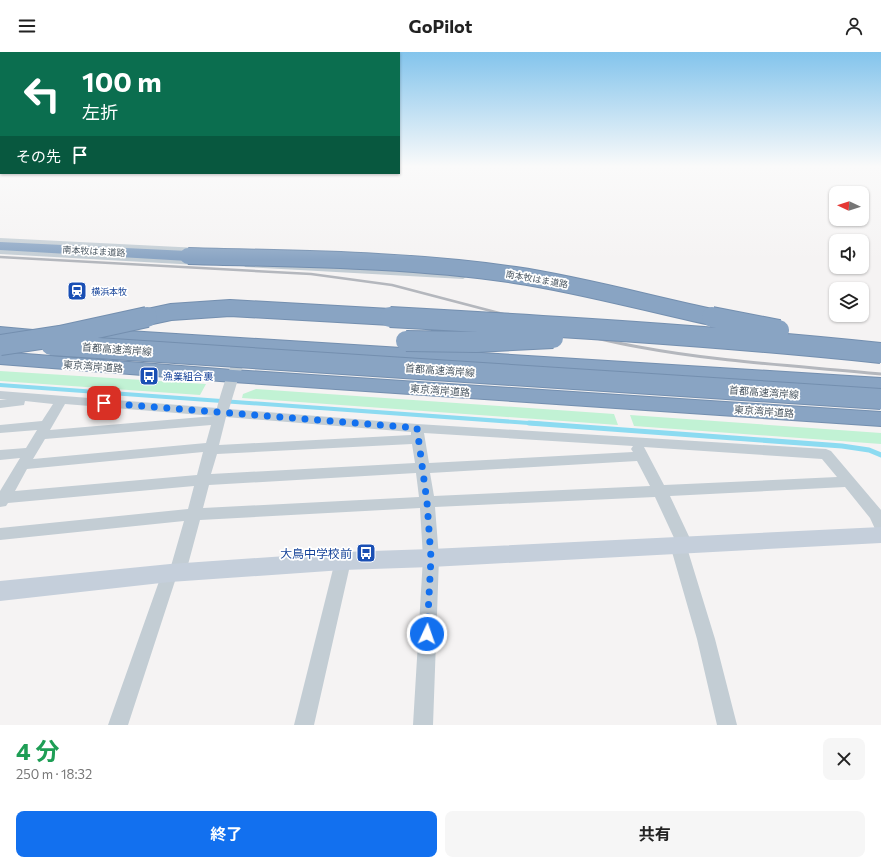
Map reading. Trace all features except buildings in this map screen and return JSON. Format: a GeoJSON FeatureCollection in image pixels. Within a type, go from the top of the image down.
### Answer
{"type":"FeatureCollection","features":[{"type":"Feature","properties":{"kind":"highway","name":"南本牧はま道路"},"geometry":{"type":"LineString","coordinates":[[0,246],[188,256],[413,271],[484,278],[541,287],[728,326],[781,335],[881,347]]}},
{"type":"Feature","properties":{"kind":"highway"},"geometry":{"type":"LineString","coordinates":[[0,345],[60,336],[171,312],[230,308],[635,331],[881,353]]}},
{"type":"Feature","properties":{"kind":"highway","name":"首都高速湾岸線"},"geometry":{"type":"LineString","coordinates":[[0,328],[881,384]]}},
{"type":"Feature","properties":{"kind":"highway"},"geometry":{"type":"LineString","coordinates":[[0,333],[881,391]]}},
{"type":"Feature","properties":{"kind":"highway"},"geometry":{"type":"LineString","coordinates":[[207,342],[300,339],[476,342],[627,335],[680,336],[881,347]]}},
{"type":"Feature","properties":{"kind":"highway","name":"首都高速湾岸線"},"geometry":{"type":"LineString","coordinates":[[0,341],[881,399]]}},
{"type":"Feature","properties":{"kind":"highway","name":"東京湾岸道路"},"geometry":{"type":"LineString","coordinates":[[0,358],[233,376],[881,419]]}},
{"type":"Feature","properties":{"kind":"street"},"geometry":{"type":"LineString","coordinates":[[0,241],[451,264],[514,272],[537,280],[595,292],[729,328],[780,336],[881,347]]}},
{"type":"Feature","properties":{"kind":"street"},"geometry":{"type":"LineString","coordinates":[[0,250],[218,264],[537,280]]}},
{"type":"Feature","properties":{"kind":"street"},"geometry":{"type":"LineString","coordinates":[[118,725],[194,514],[220,416],[233,376],[245,350]]}},
{"type":"Feature","properties":{"kind":"street"},"geometry":{"type":"LineString","coordinates":[[0,395],[418,434],[635,443],[826,454],[877,516],[881,527]]}},
{"type":"Feature","properties":{"kind":"street"},"geometry":{"type":"LineString","coordinates":[[0,404],[61,400]]}},
{"type":"Feature","properties":{"kind":"street"},"geometry":{"type":"LineString","coordinates":[[3,494],[61,400]]}},
{"type":"Feature","properties":{"kind":"street"},"geometry":{"type":"LineString","coordinates":[[0,429],[43,430],[220,416]]}},
{"type":"Feature","properties":{"kind":"street"},"geometry":{"type":"LineString","coordinates":[[22,465],[211,449],[418,434]]}},
{"type":"Feature","properties":{"kind":"street"},"geometry":{"type":"LineString","coordinates":[[418,434],[427,502],[431,558],[423,725]]}},
{"type":"Feature","properties":{"kind":"street"},"geometry":{"type":"LineString","coordinates":[[635,443],[660,491],[682,545],[727,725]]}},
{"type":"Feature","properties":{"kind":"street"},"geometry":{"type":"LineString","coordinates":[[0,455],[29,453]]}},
{"type":"Feature","properties":{"kind":"street"},"geometry":{"type":"LineString","coordinates":[[3,494],[203,480],[642,456]]}},
{"type":"Feature","properties":{"kind":"street"},"geometry":{"type":"LineString","coordinates":[[0,534],[194,514],[849,482]]}},
{"type":"Feature","properties":{"kind":"street"},"geometry":{"type":"LineString","coordinates":[[0,591],[174,572],[343,561],[431,558],[881,535]]}},
{"type":"Feature","properties":{"kind":"street"},"geometry":{"type":"LineString","coordinates":[[304,725],[343,561]]}},
{"type":"Feature","properties":{"kind":"green space"},"geometry":{"type":"Polygon","coordinates":[[[0,371],[206,384],[200,395],[0,381],[0,371]]]}},
{"type":"Feature","properties":{"kind":"green space"},"geometry":{"type":"Polygon","coordinates":[[[256,389],[614,414],[618,425],[242,398],[243,394],[256,389]]]}},
{"type":"Feature","properties":{"kind":"green space"},"geometry":{"type":"Polygon","coordinates":[[[630,415],[881,433],[881,444],[634,426],[630,415]]]}},
{"type":"Feature","properties":{"kind":"waterway"},"geometry":{"type":"LineString","coordinates":[[0,385],[543,424]]}},
{"type":"Feature","properties":{"kind":"waterway"},"geometry":{"type":"LineString","coordinates":[[529,423],[842,446],[869,450],[881,455]]}},
{"type":"Feature","properties":{"kind":"railway"},"geometry":{"type":"LineString","coordinates":[[0,257],[311,274],[392,285],[518,318]]}},
{"type":"Feature","properties":{"kind":"railway"},"geometry":{"type":"LineString","coordinates":[[515,317],[577,334],[669,352],[729,360],[881,374]]}},
{"type":"Feature","properties":{"kind":"place","name":"横浜本牧"},"geometry":{"type":"Point","coordinates":[77,291]}},
{"type":"Feature","properties":{"kind":"place","name":"漁業組合裏"},"geometry":{"type":"Point","coordinates":[149,376]}},
{"type":"Feature","properties":{"kind":"place","name":"大鳥中学校前"},"geometry":{"type":"Point","coordinates":[366,553]}},
{"type":"Feature","properties":{"kind":"route"},"geometry":{"type":"LineString","coordinates":[[104,403],[417,428],[427,502],[431,558],[427,634]]}}]}
